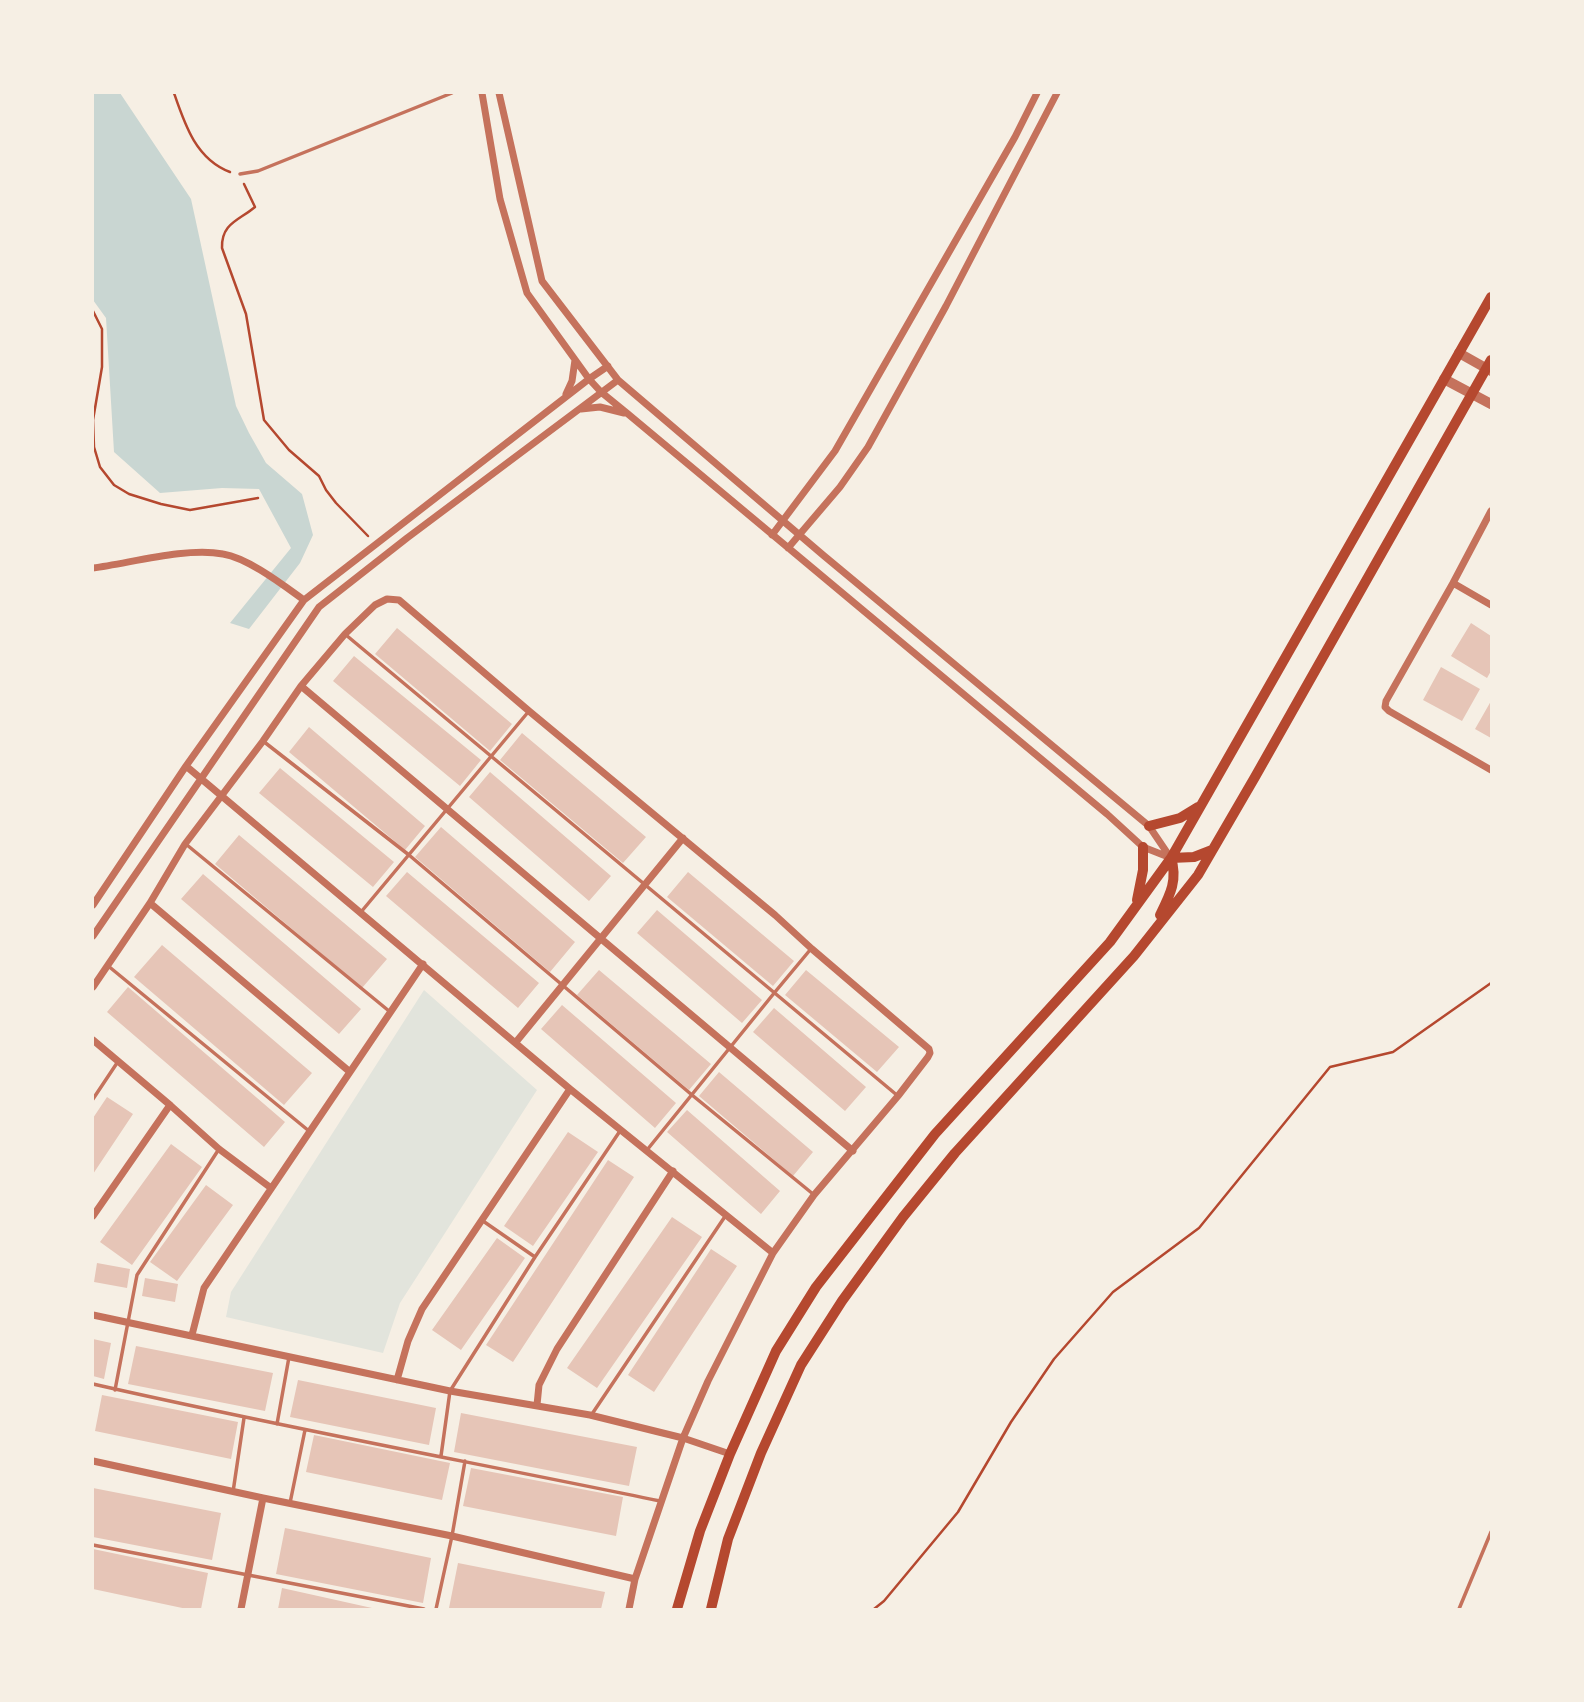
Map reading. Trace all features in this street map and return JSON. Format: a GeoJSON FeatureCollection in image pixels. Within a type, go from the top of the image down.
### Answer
{"type":"FeatureCollection","features":[{"type":"Feature","properties":{"kind":"main road"},"geometry":{"type":"LineString","coordinates":[[677,1609],[700,1531],[730,1454],[776,1351],[816,1287],[935,1134],[1110,942],[1171,858],[1491,297]]}},
{"type":"Feature","properties":{"kind":"main road"},"geometry":{"type":"LineString","coordinates":[[711,1609],[728,1539],[761,1453],[801,1365],[842,1301],[903,1217],[955,1153],[1134,956],[1198,875],[1472,393],[1490,367]]}},
{"type":"Feature","properties":{"kind":"main road"},"geometry":{"type":"LineString","coordinates":[[1149,826],[1181,818],[1201,805]]}},
{"type":"Feature","properties":{"kind":"main road"},"geometry":{"type":"LineString","coordinates":[[1134,909],[1143,870],[1143,847]]}},
{"type":"Feature","properties":{"kind":"main road"},"geometry":{"type":"LineString","coordinates":[[1171,858],[1194,857],[1212,850]]}},
{"type":"Feature","properties":{"kind":"main road"},"geometry":{"type":"LineString","coordinates":[[1149,937],[1173,884],[1174,869],[1171,858]]}},
{"type":"Feature","properties":{"kind":"street"},"geometry":{"type":"LineString","coordinates":[[482,93],[500,199],[527,293],[589,379],[601,392],[1143,847],[1171,858]]}},
{"type":"Feature","properties":{"kind":"street"},"geometry":{"type":"LineString","coordinates":[[499,93],[542,281],[618,380],[799,535],[1149,826],[1171,858]]}},
{"type":"Feature","properties":{"kind":"street"},"geometry":{"type":"LineString","coordinates":[[772,535],[835,451],[1015,137],[1037,93]]}},
{"type":"Feature","properties":{"kind":"street"},"geometry":{"type":"LineString","coordinates":[[788,548],[840,487],[868,447],[946,306],[1057,93]]}},
{"type":"Feature","properties":{"kind":"street"},"geometry":{"type":"LineString","coordinates":[[1459,353],[1490,367]]}},
{"type":"Feature","properties":{"kind":"street"},"geometry":{"type":"LineString","coordinates":[[564,398],[572,381],[575,360]]}},
{"type":"Feature","properties":{"kind":"street"},"geometry":{"type":"LineString","coordinates":[[93,905],[186,766],[304,600],[608,366]]}},
{"type":"Feature","properties":{"kind":"street"},"geometry":{"type":"LineString","coordinates":[[1444,379],[1491,404]]}},
{"type":"Feature","properties":{"kind":"street"},"geometry":{"type":"LineString","coordinates":[[93,936],[319,607],[618,380]]}},
{"type":"Feature","properties":{"kind":"street"},"geometry":{"type":"LineString","coordinates":[[578,410],[600,407],[628,414]]}},
{"type":"Feature","properties":{"kind":"street"},"geometry":{"type":"LineString","coordinates":[[1491,511],[1385,707],[1389,712],[1491,770]]}},
{"type":"Feature","properties":{"kind":"street"},"geometry":{"type":"LineString","coordinates":[[93,568],[199,552],[225,554],[251,565],[304,600]]}},
{"type":"Feature","properties":{"kind":"street"},"geometry":{"type":"LineString","coordinates":[[1453,583],[1491,605]]}},
{"type":"Feature","properties":{"kind":"street"},"geometry":{"type":"LineString","coordinates":[[93,986],[150,903],[186,844],[301,686],[345,634],[375,605],[387,599],[399,600],[775,915],[929,1049],[928,1057],[814,1195],[773,1253],[708,1381],[683,1438],[635,1579],[629,1609]]}},
{"type":"Feature","properties":{"kind":"street"},"geometry":{"type":"LineString","coordinates":[[301,686],[853,1151]]}},
{"type":"Feature","properties":{"kind":"street"},"geometry":{"type":"LineString","coordinates":[[186,766],[570,1089],[773,1253]]}},
{"type":"Feature","properties":{"kind":"street"},"geometry":{"type":"LineString","coordinates":[[516,1042],[683,838]]}},
{"type":"Feature","properties":{"kind":"street"},"geometry":{"type":"LineString","coordinates":[[150,903],[350,1072]]}},
{"type":"Feature","properties":{"kind":"street"},"geometry":{"type":"LineString","coordinates":[[192,1335],[204,1288],[423,964]]}},
{"type":"Feature","properties":{"kind":"street"},"geometry":{"type":"LineString","coordinates":[[93,1040],[219,1149],[271,1188]]}},
{"type":"Feature","properties":{"kind":"street"},"geometry":{"type":"LineString","coordinates":[[397,1380],[408,1341],[422,1309],[570,1089]]}},
{"type":"Feature","properties":{"kind":"street"},"geometry":{"type":"LineString","coordinates":[[93,1216],[170,1105]]}},
{"type":"Feature","properties":{"kind":"street"},"geometry":{"type":"LineString","coordinates":[[537,1405],[539,1385],[557,1349],[673,1171]]}},
{"type":"Feature","properties":{"kind":"street"},"geometry":{"type":"LineString","coordinates":[[93,1315],[450,1391],[590,1415],[683,1438],[730,1454]]}},
{"type":"Feature","properties":{"kind":"street"},"geometry":{"type":"LineString","coordinates":[[93,1461],[263,1499],[453,1536],[635,1579]]}},
{"type":"Feature","properties":{"kind":"street"},"geometry":{"type":"LineString","coordinates":[[241,1609],[263,1499]]}},
{"type":"Feature","properties":{"kind":"lane"},"geometry":{"type":"LineString","coordinates":[[240,174],[258,171],[452,93]]}},
{"type":"Feature","properties":{"kind":"lane"},"geometry":{"type":"LineString","coordinates":[[345,634],[898,1096]]}},
{"type":"Feature","properties":{"kind":"lane"},"geometry":{"type":"LineString","coordinates":[[361,912],[529,711]]}},
{"type":"Feature","properties":{"kind":"lane"},"geometry":{"type":"LineString","coordinates":[[263,741],[409,855],[814,1195]]}},
{"type":"Feature","properties":{"kind":"lane"},"geometry":{"type":"LineString","coordinates":[[186,844],[391,1012]]}},
{"type":"Feature","properties":{"kind":"lane"},"geometry":{"type":"LineString","coordinates":[[648,1150],[812,948]]}},
{"type":"Feature","properties":{"kind":"lane"},"geometry":{"type":"LineString","coordinates":[[107,965],[310,1132]]}},
{"type":"Feature","properties":{"kind":"lane"},"geometry":{"type":"LineString","coordinates":[[93,1099],[119,1062]]}},
{"type":"Feature","properties":{"kind":"lane"},"geometry":{"type":"LineString","coordinates":[[441,1456],[450,1391],[535,1257],[621,1130]]}},
{"type":"Feature","properties":{"kind":"lane"},"geometry":{"type":"LineString","coordinates":[[115,1390],[137,1275],[219,1149]]}},
{"type":"Feature","properties":{"kind":"lane"},"geometry":{"type":"LineString","coordinates":[[590,1415],[726,1215]]}},
{"type":"Feature","properties":{"kind":"lane"},"geometry":{"type":"LineString","coordinates":[[482,1221],[535,1257]]}},
{"type":"Feature","properties":{"kind":"lane"},"geometry":{"type":"LineString","coordinates":[[277,1424],[289,1357]]}},
{"type":"Feature","properties":{"kind":"lane"},"geometry":{"type":"LineString","coordinates":[[93,1386],[663,1501]]}},
{"type":"Feature","properties":{"kind":"lane"},"geometry":{"type":"LineString","coordinates":[[233,1492],[244,1418]]}},
{"type":"Feature","properties":{"kind":"lane"},"geometry":{"type":"LineString","coordinates":[[290,1503],[305,1430]]}},
{"type":"Feature","properties":{"kind":"lane"},"geometry":{"type":"LineString","coordinates":[[436,1609],[453,1536],[465,1461]]}},
{"type":"Feature","properties":{"kind":"lane"},"geometry":{"type":"LineString","coordinates":[[1459,1609],[1491,1532]]}},
{"type":"Feature","properties":{"kind":"lane"},"geometry":{"type":"LineString","coordinates":[[93,1545],[424,1609]]}},
{"type":"Feature","properties":{"kind":"path"},"geometry":{"type":"LineString","coordinates":[[174,93],[187,132],[218,167],[240,174],[255,207],[226,230],[222,238],[222,248],[246,314],[264,419],[289,450],[319,476],[336,503],[375,544]]}},
{"type":"Feature","properties":{"kind":"path"},"geometry":{"type":"LineString","coordinates":[[93,311],[102,328],[102,367],[93,420],[94,447],[100,467],[114,485],[129,494],[190,510],[258,498]]}},
{"type":"Feature","properties":{"kind":"path"},"geometry":{"type":"LineString","coordinates":[[874,1609],[884,1601],[958,1512],[1011,1422],[1055,1359],[1113,1292],[1199,1228],[1330,1067],[1393,1052],[1491,983]]}},
{"type":"Feature","properties":{"kind":"shaded area"},"geometry":{"type":"Polygon","coordinates":[[[93,93],[120,93],[191,199],[236,406],[266,463],[302,494],[313,535],[300,563],[249,629],[230,623],[291,548],[259,489],[222,488],[160,493],[114,452],[106,318],[93,300],[93,93]]]}},
{"type":"Feature","properties":{"kind":"shaded area"},"geometry":{"type":"Polygon","coordinates":[[[424,990],[537,1090],[400,1303],[383,1353],[226,1317],[231,1292],[424,990]]]}},
{"type":"Feature","properties":{"kind":"building"},"geometry":{"type":"Polygon","coordinates":[[[1471,623],[1491,636],[1491,671],[1487,678],[1451,656],[1471,623]]]}},
{"type":"Feature","properties":{"kind":"building"},"geometry":{"type":"Polygon","coordinates":[[[397,628],[512,724],[490,751],[375,654],[397,628]]]}},
{"type":"Feature","properties":{"kind":"building"},"geometry":{"type":"Polygon","coordinates":[[[354,656],[481,760],[460,786],[333,681],[354,656]]]}},
{"type":"Feature","properties":{"kind":"building"},"geometry":{"type":"Polygon","coordinates":[[[1441,667],[1480,689],[1462,721],[1423,700],[1441,667]]]}},
{"type":"Feature","properties":{"kind":"building"},"geometry":{"type":"Polygon","coordinates":[[[1491,701],[1491,738],[1475,729],[1491,701]]]}},
{"type":"Feature","properties":{"kind":"building"},"geometry":{"type":"Polygon","coordinates":[[[309,727],[425,826],[405,850],[289,752],[309,727]]]}},
{"type":"Feature","properties":{"kind":"building"},"geometry":{"type":"Polygon","coordinates":[[[522,733],[646,837],[623,863],[500,760],[522,733]]]}},
{"type":"Feature","properties":{"kind":"building"},"geometry":{"type":"Polygon","coordinates":[[[280,768],[394,862],[373,887],[259,793],[280,768]]]}},
{"type":"Feature","properties":{"kind":"building"},"geometry":{"type":"Polygon","coordinates":[[[490,772],[611,876],[589,901],[469,797],[490,772]]]}},
{"type":"Feature","properties":{"kind":"building"},"geometry":{"type":"Polygon","coordinates":[[[441,827],[575,942],[550,972],[415,857],[441,827]]]}},
{"type":"Feature","properties":{"kind":"building"},"geometry":{"type":"Polygon","coordinates":[[[239,835],[387,959],[362,988],[215,864],[239,835]]]}},
{"type":"Feature","properties":{"kind":"building"},"geometry":{"type":"Polygon","coordinates":[[[407,872],[539,983],[518,1008],[386,896],[407,872]]]}},
{"type":"Feature","properties":{"kind":"building"},"geometry":{"type":"Polygon","coordinates":[[[688,872],[794,961],[773,986],[667,897],[688,872]]]}},
{"type":"Feature","properties":{"kind":"building"},"geometry":{"type":"Polygon","coordinates":[[[203,874],[361,1009],[339,1034],[181,899],[203,874]]]}},
{"type":"Feature","properties":{"kind":"building"},"geometry":{"type":"Polygon","coordinates":[[[657,910],[762,1000],[742,1023],[637,933],[657,910]]]}},
{"type":"Feature","properties":{"kind":"building"},"geometry":{"type":"Polygon","coordinates":[[[162,945],[312,1073],[284,1105],[134,977],[162,945]]]}},
{"type":"Feature","properties":{"kind":"building"},"geometry":{"type":"Polygon","coordinates":[[[599,970],[711,1064],[689,1090],[577,995],[599,970]]]}},
{"type":"Feature","properties":{"kind":"building"},"geometry":{"type":"Polygon","coordinates":[[[806,970],[899,1047],[877,1072],[785,995],[806,970]]]}},
{"type":"Feature","properties":{"kind":"building"},"geometry":{"type":"Polygon","coordinates":[[[128,987],[285,1122],[264,1147],[107,1012],[128,987]]]}},
{"type":"Feature","properties":{"kind":"building"},"geometry":{"type":"Polygon","coordinates":[[[562,1005],[676,1103],[655,1128],[541,1029],[562,1005]]]}},
{"type":"Feature","properties":{"kind":"building"},"geometry":{"type":"Polygon","coordinates":[[[774,1008],[866,1087],[845,1111],[753,1032],[774,1008]]]}},
{"type":"Feature","properties":{"kind":"building"},"geometry":{"type":"Polygon","coordinates":[[[719,1072],[813,1152],[793,1176],[699,1096],[719,1072]]]}},
{"type":"Feature","properties":{"kind":"building"},"geometry":{"type":"Polygon","coordinates":[[[107,1097],[133,1114],[93,1174],[93,1118],[107,1097]]]}},
{"type":"Feature","properties":{"kind":"building"},"geometry":{"type":"Polygon","coordinates":[[[687,1110],[780,1191],[761,1214],[667,1132],[687,1110]]]}},
{"type":"Feature","properties":{"kind":"building"},"geometry":{"type":"Polygon","coordinates":[[[568,1132],[598,1152],[533,1246],[504,1226],[568,1132]]]}},
{"type":"Feature","properties":{"kind":"building"},"geometry":{"type":"Polygon","coordinates":[[[171,1144],[202,1167],[132,1265],[100,1242],[171,1144]]]}},
{"type":"Feature","properties":{"kind":"building"},"geometry":{"type":"Polygon","coordinates":[[[608,1160],[634,1177],[513,1362],[486,1345],[608,1160]]]}},
{"type":"Feature","properties":{"kind":"building"},"geometry":{"type":"Polygon","coordinates":[[[206,1185],[233,1205],[177,1281],[150,1262],[206,1185]]]}},
{"type":"Feature","properties":{"kind":"building"},"geometry":{"type":"Polygon","coordinates":[[[672,1217],[702,1237],[597,1388],[567,1368],[672,1217]]]}},
{"type":"Feature","properties":{"kind":"building"},"geometry":{"type":"Polygon","coordinates":[[[497,1238],[525,1258],[461,1350],[432,1330],[497,1238]]]}},
{"type":"Feature","properties":{"kind":"building"},"geometry":{"type":"Polygon","coordinates":[[[711,1249],[737,1266],[654,1392],[628,1375],[711,1249]]]}},
{"type":"Feature","properties":{"kind":"building"},"geometry":{"type":"Polygon","coordinates":[[[97,1263],[130,1269],[127,1288],[94,1282],[97,1263]]]}},
{"type":"Feature","properties":{"kind":"building"},"geometry":{"type":"Polygon","coordinates":[[[145,1278],[178,1284],[175,1302],[142,1296],[145,1278]]]}},
{"type":"Feature","properties":{"kind":"building"},"geometry":{"type":"Polygon","coordinates":[[[93,1339],[111,1343],[104,1379],[93,1376],[93,1339]]]}},
{"type":"Feature","properties":{"kind":"building"},"geometry":{"type":"Polygon","coordinates":[[[136,1346],[273,1373],[265,1411],[128,1384],[136,1346]]]}},
{"type":"Feature","properties":{"kind":"building"},"geometry":{"type":"Polygon","coordinates":[[[298,1380],[436,1408],[429,1445],[290,1417],[298,1380]]]}},
{"type":"Feature","properties":{"kind":"building"},"geometry":{"type":"Polygon","coordinates":[[[102,1395],[238,1422],[231,1459],[95,1431],[102,1395]]]}},
{"type":"Feature","properties":{"kind":"building"},"geometry":{"type":"Polygon","coordinates":[[[461,1413],[637,1447],[629,1486],[454,1452],[461,1413]]]}},
{"type":"Feature","properties":{"kind":"building"},"geometry":{"type":"Polygon","coordinates":[[[314,1435],[450,1463],[442,1500],[306,1472],[314,1435]]]}},
{"type":"Feature","properties":{"kind":"building"},"geometry":{"type":"Polygon","coordinates":[[[471,1468],[623,1497],[616,1536],[463,1506],[471,1468]]]}},
{"type":"Feature","properties":{"kind":"building"},"geometry":{"type":"Polygon","coordinates":[[[93,1488],[221,1513],[212,1560],[93,1537],[93,1488]]]}},
{"type":"Feature","properties":{"kind":"building"},"geometry":{"type":"Polygon","coordinates":[[[285,1528],[431,1558],[423,1603],[276,1574],[285,1528]]]}},
{"type":"Feature","properties":{"kind":"building"},"geometry":{"type":"Polygon","coordinates":[[[93,1549],[208,1573],[201,1609],[187,1609],[93,1589],[93,1549]]]}},
{"type":"Feature","properties":{"kind":"building"},"geometry":{"type":"Polygon","coordinates":[[[458,1563],[605,1592],[601,1609],[449,1608],[458,1563]]]}},
{"type":"Feature","properties":{"kind":"building"},"geometry":{"type":"Polygon","coordinates":[[[282,1588],[372,1608],[372,1609],[278,1609],[282,1588]]]}}]}
